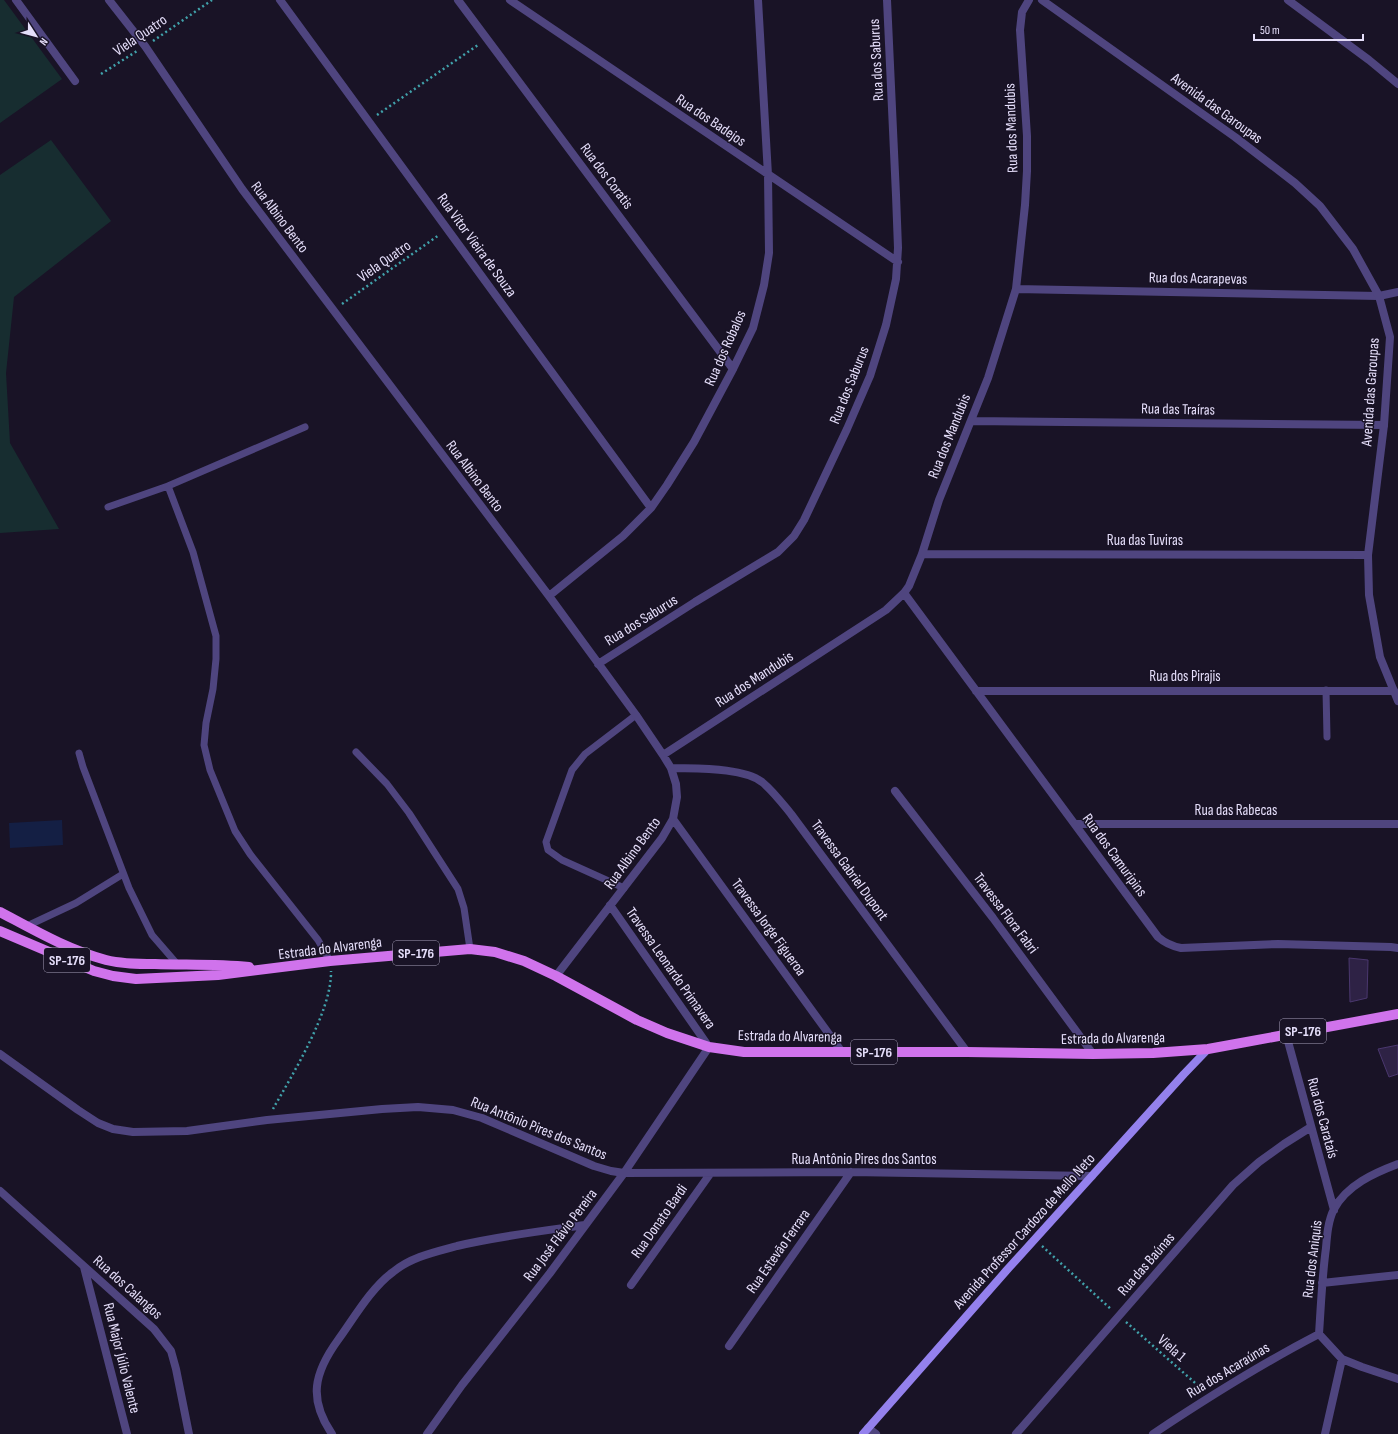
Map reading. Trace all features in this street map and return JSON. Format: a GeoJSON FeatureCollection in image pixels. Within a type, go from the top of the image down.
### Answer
{"type":"FeatureCollection","features":[{"type":"Feature","properties":{"kind":"main road","name":"Estrada do Alvarenga"},"geometry":{"type":"LineString","coordinates":[[0,912],[66,945],[87,954],[107,960],[130,964],[204,964],[271,969]]}},
{"type":"Feature","properties":{"kind":"main road","name":"Estrada do Alvarenga"},"geometry":{"type":"LineString","coordinates":[[0,931],[94,971],[113,976],[136,979],[218,976],[330,961],[470,949],[495,952],[524,961],[556,976],[637,1020],[667,1033],[709,1047],[744,1052],[967,1052],[1093,1054],[1208,1050],[1398,1014]]}},
{"type":"Feature","properties":{"kind":"main road","name":"Avenida Professor Cardozo de Mello Neto"},"geometry":{"type":"LineString","coordinates":[[866,1431],[1092,1176],[1184,1074],[1208,1050]]}},
{"type":"Feature","properties":{"kind":"street"},"geometry":{"type":"LineString","coordinates":[[16,0],[74,81]]}},
{"type":"Feature","properties":{"kind":"street","name":"Rua Albino Bento"},"geometry":{"type":"LineString","coordinates":[[109,0],[145,46],[242,189],[549,596],[636,715],[671,768],[676,784],[677,797],[674,819],[662,838],[556,976]]}},
{"type":"Feature","properties":{"kind":"street","name":"Rua Vitor Vieira de Souza"},"geometry":{"type":"LineString","coordinates":[[280,0],[651,508]]}},
{"type":"Feature","properties":{"kind":"street","name":"Rua dos Coratis"},"geometry":{"type":"LineString","coordinates":[[458,0],[733,369]]}},
{"type":"Feature","properties":{"kind":"street","name":"Rua dos Badejos"},"geometry":{"type":"LineString","coordinates":[[510,0],[898,262]]}},
{"type":"Feature","properties":{"kind":"street","name":"Rua dos Robalos"},"geometry":{"type":"LineString","coordinates":[[549,596],[623,536],[651,508],[694,442],[753,328],[764,286],[769,253],[768,175],[758,0]]}},
{"type":"Feature","properties":{"kind":"street","name":"Rua dos Saburus"},"geometry":{"type":"LineString","coordinates":[[598,664],[695,602],[778,552],[794,536],[804,520],[818,491],[870,376],[886,325],[896,279],[898,262],[887,0]]}},
{"type":"Feature","properties":{"kind":"street","name":"Rua dos Mandubis"},"geometry":{"type":"LineString","coordinates":[[663,755],[886,610],[904,593],[909,586],[922,554],[938,500],[988,378],[1016,289],[1025,205],[1027,170],[1027,136],[1020,30],[1022,12],[1029,0]]}},
{"type":"Feature","properties":{"kind":"street","name":"Avenida das Garoupas"},"geometry":{"type":"LineString","coordinates":[[1042,0],[1235,137],[1295,183],[1320,206],[1353,249],[1379,296],[1390,337],[1384,425],[1368,555],[1369,595],[1380,657],[1398,701]]}},
{"type":"Feature","properties":{"kind":"street"},"geometry":{"type":"LineString","coordinates":[[1288,0],[1370,60],[1398,84]]}},
{"type":"Feature","properties":{"kind":"street","name":"Rua dos Acarapevas"},"geometry":{"type":"LineString","coordinates":[[1016,289],[1379,296],[1398,292]]}},
{"type":"Feature","properties":{"kind":"street","name":"Rua das Traíras"},"geometry":{"type":"LineString","coordinates":[[971,421],[1384,425]]}},
{"type":"Feature","properties":{"kind":"street","name":"Rua das Tuviras"},"geometry":{"type":"LineString","coordinates":[[922,554],[1368,555]]}},
{"type":"Feature","properties":{"kind":"street","name":"Rua dos Camuripins"},"geometry":{"type":"LineString","coordinates":[[904,593],[1158,937],[1172,946],[1181,948],[1278,944],[1398,948]]}},
{"type":"Feature","properties":{"kind":"street","name":"Rua dos Pirajis"},"geometry":{"type":"LineString","coordinates":[[976,691],[1394,691]]}},
{"type":"Feature","properties":{"kind":"street","name":"Travessa Gabriel Dupont"},"geometry":{"type":"LineString","coordinates":[[671,768],[735,772],[749,775],[761,781],[772,790],[967,1052]]}},
{"type":"Feature","properties":{"kind":"street","name":"Travessa Flora Fabri"},"geometry":{"type":"LineString","coordinates":[[895,791],[993,918],[1093,1054]]}},
{"type":"Feature","properties":{"kind":"street","name":"Travessa Jorge Figueroa"},"geometry":{"type":"LineString","coordinates":[[674,819],[842,1052]]}},
{"type":"Feature","properties":{"kind":"street","name":"Rua das Rabecas"},"geometry":{"type":"LineString","coordinates":[[1075,824],[1398,824]]}},
{"type":"Feature","properties":{"kind":"street","name":"Travessa Leonardo Primavera"},"geometry":{"type":"LineString","coordinates":[[610,905],[709,1047]]}},
{"type":"Feature","properties":{"kind":"street","name":"Rua dos Carataís"},"geometry":{"type":"LineString","coordinates":[[1286,1034],[1334,1210]]}},
{"type":"Feature","properties":{"kind":"street","name":"Rua José Flávio Pereira"},"geometry":{"type":"LineString","coordinates":[[427,1434],[462,1385],[550,1273],[624,1173],[709,1047]]}},
{"type":"Feature","properties":{"kind":"street","name":"Rua Antônio Pires dos Santos"},"geometry":{"type":"LineString","coordinates":[[0,1054],[98,1123],[113,1129],[133,1132],[187,1131],[267,1120],[418,1107],[453,1110],[482,1118],[610,1172],[710,1174],[851,1172],[1092,1176]]}},
{"type":"Feature","properties":{"kind":"street","name":"Rua das Baúnas"},"geometry":{"type":"LineString","coordinates":[[1016,1434],[1233,1185],[1259,1162],[1311,1127]]}},
{"type":"Feature","properties":{"kind":"street","name":"Rua dos Aniquis"},"geometry":{"type":"LineString","coordinates":[[1319,1334],[1322,1283],[1329,1225],[1334,1210],[1341,1199],[1354,1186],[1375,1173],[1398,1164]]}},
{"type":"Feature","properties":{"kind":"street","name":"Rua Estevão Ferrara"},"geometry":{"type":"LineString","coordinates":[[729,1346],[851,1172]]}},
{"type":"Feature","properties":{"kind":"street","name":"Rua Donato Bardi"},"geometry":{"type":"LineString","coordinates":[[631,1285],[710,1174]]}},
{"type":"Feature","properties":{"kind":"street","name":"Rua dos Calangos"},"geometry":{"type":"LineString","coordinates":[[0,1191],[154,1329],[171,1352],[176,1369],[189,1434]]}},
{"type":"Feature","properties":{"kind":"street"},"geometry":{"type":"LineString","coordinates":[[332,1434],[323,1421],[317,1404],[316,1391],[318,1378],[331,1351],[378,1284],[393,1271],[410,1261],[434,1252],[486,1239],[585,1225]]}},
{"type":"Feature","properties":{"kind":"street","name":"Rua Major Júlio Valente"},"geometry":{"type":"LineString","coordinates":[[84,1266],[127,1434]]}},
{"type":"Feature","properties":{"kind":"street"},"geometry":{"type":"LineString","coordinates":[[1322,1283],[1398,1275]]}},
{"type":"Feature","properties":{"kind":"street"},"geometry":{"type":"LineString","coordinates":[[1319,1334],[1342,1359],[1398,1379]]}},
{"type":"Feature","properties":{"kind":"street","name":"Rua dos Acaraúnas"},"geometry":{"type":"LineString","coordinates":[[1153,1434],[1210,1396],[1276,1357],[1319,1334]]}},
{"type":"Feature","properties":{"kind":"street"},"geometry":{"type":"LineString","coordinates":[[1325,1434],[1342,1359]]}},
{"type":"Feature","properties":{"kind":"street"},"geometry":{"type":"LineString","coordinates":[[866,1431],[876,1434]]}},
{"type":"Feature","properties":{"kind":"lane"},"geometry":{"type":"LineString","coordinates":[[108,507],[168,486],[305,427]]}},
{"type":"Feature","properties":{"kind":"lane"},"geometry":{"type":"LineString","coordinates":[[168,486],[192,552],[216,636],[215,674],[206,723],[204,745],[210,770],[235,831],[250,854],[318,940],[330,961]]}},
{"type":"Feature","properties":{"kind":"lane"},"geometry":{"type":"LineString","coordinates":[[1326,690],[1327,738]]}},
{"type":"Feature","properties":{"kind":"lane"},"geometry":{"type":"LineString","coordinates":[[624,888],[562,860],[548,850],[546,842],[572,770],[585,754],[636,715]]}},
{"type":"Feature","properties":{"kind":"lane"},"geometry":{"type":"LineString","coordinates":[[356,752],[396,795],[458,889],[464,908],[470,949]]}},
{"type":"Feature","properties":{"kind":"lane"},"geometry":{"type":"LineString","coordinates":[[79,753],[129,888],[152,935],[178,965]]}},
{"type":"Feature","properties":{"kind":"lane"},"geometry":{"type":"LineString","coordinates":[[27,926],[76,903],[123,874]]}},
{"type":"Feature","properties":{"kind":"path","name":"Viela Quatro"},"geometry":{"type":"LineString","coordinates":[[101,74],[212,0]]}},
{"type":"Feature","properties":{"kind":"path"},"geometry":{"type":"LineString","coordinates":[[368,121],[487,39]]}},
{"type":"Feature","properties":{"kind":"path","name":"Viela Quatro"},"geometry":{"type":"LineString","coordinates":[[333,311],[448,229]]}},
{"type":"Feature","properties":{"kind":"path"},"geometry":{"type":"LineString","coordinates":[[267,1120],[311,1040],[322,1011],[331,979],[330,961]]}},
{"type":"Feature","properties":{"kind":"path","name":"Viela 1"},"geometry":{"type":"LineString","coordinates":[[1035,1240],[1210,1396]]}},
{"type":"Feature","properties":{"kind":"green space"},"geometry":{"type":"Polygon","coordinates":[[[0,0],[4,0],[62,79],[0,123],[0,0]]]}},
{"type":"Feature","properties":{"kind":"green space"},"geometry":{"type":"Polygon","coordinates":[[[51,140],[111,221],[14,297],[6,373],[10,443],[59,529],[0,533],[0,175],[51,140]]]}},
{"type":"Feature","properties":{"kind":"water"},"geometry":{"type":"Polygon","coordinates":[[[62,820],[63,845],[10,848],[9,823],[62,820]]]}},
{"type":"Feature","properties":{"kind":"building"},"geometry":{"type":"Polygon","coordinates":[[[1349,958],[1368,960],[1367,998],[1350,1002],[1349,958]]]}},
{"type":"Feature","properties":{"kind":"building"},"geometry":{"type":"Polygon","coordinates":[[[1398,1045],[1398,1074],[1389,1077],[1378,1049],[1398,1045]]]}}]}
